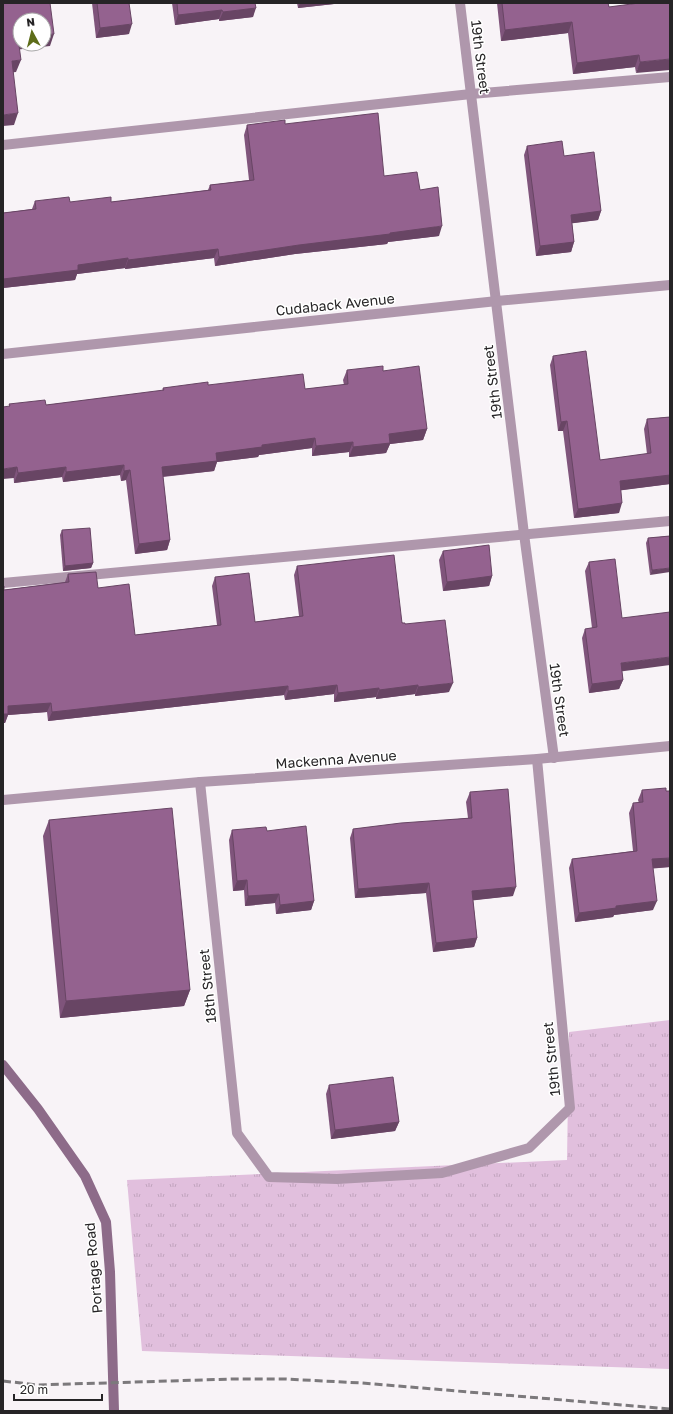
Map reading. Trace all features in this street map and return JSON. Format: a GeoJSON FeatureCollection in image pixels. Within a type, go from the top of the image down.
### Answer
{"type":"FeatureCollection","features":[{"type":"Feature","properties":{"kind":"street","name":"19th Street"},"geometry":{"type":"LineString","coordinates":[[460,3],[524,534],[554,758]]}},
{"type":"Feature","properties":{"kind":"street"},"geometry":{"type":"LineString","coordinates":[[3,145],[471,94],[670,77]]}},
{"type":"Feature","properties":{"kind":"street","name":"Cudaback Avenue"},"geometry":{"type":"LineString","coordinates":[[3,354],[497,301],[670,285]]}},
{"type":"Feature","properties":{"kind":"street"},"geometry":{"type":"LineString","coordinates":[[3,583],[670,521]]}},
{"type":"Feature","properties":{"kind":"street","name":"Mackenna Avenue"},"geometry":{"type":"LineString","coordinates":[[3,800],[200,782],[554,758],[670,746]]}},
{"type":"Feature","properties":{"kind":"street","name":"19th Street"},"geometry":{"type":"LineString","coordinates":[[269,1177],[337,1179],[442,1173],[529,1148],[570,1108],[537,759]]}},
{"type":"Feature","properties":{"kind":"street","name":"18th Street"},"geometry":{"type":"LineString","coordinates":[[200,782],[237,1134],[269,1177]]}},
{"type":"Feature","properties":{"kind":"street","name":"Portage Road"},"geometry":{"type":"LineString","coordinates":[[3,1065],[38,1109],[85,1176],[106,1222],[110,1272],[114,1408]]}},
{"type":"Feature","properties":{"kind":"green space"},"geometry":{"type":"Polygon","coordinates":[[[670,1020],[670,1369],[142,1351],[127,1180],[567,1160],[569,1032],[670,1020]]]}},
{"type":"Feature","properties":{"kind":"building"},"geometry":{"type":"Polygon","coordinates":[[[3,3],[50,3],[51,12],[12,12],[12,52],[20,52],[21,60],[12,61],[18,113],[3,115],[3,3]]]}},
{"type":"Feature","properties":{"kind":"building"},"geometry":{"type":"Polygon","coordinates":[[[97,3],[129,3],[132,24],[100,28],[97,3]]]}},
{"type":"Feature","properties":{"kind":"building"},"geometry":{"type":"Polygon","coordinates":[[[177,3],[255,3],[256,8],[178,15],[177,3]]]}},
{"type":"Feature","properties":{"kind":"building"},"geometry":{"type":"Polygon","coordinates":[[[502,3],[608,3],[609,7],[639,3],[670,3],[670,59],[640,62],[639,55],[577,63],[572,22],[505,30],[502,3]]]}},
{"type":"Feature","properties":{"kind":"building"},"geometry":{"type":"Polygon","coordinates":[[[52,18],[54,34],[52,34],[52,18]]]}},
{"type":"Feature","properties":{"kind":"building"},"geometry":{"type":"Polygon","coordinates":[[[378,113],[384,176],[417,172],[420,190],[438,187],[442,226],[219,257],[218,249],[128,260],[128,258],[78,265],[78,270],[3,279],[3,213],[36,209],[35,201],[69,197],[70,202],[111,197],[111,202],[211,190],[210,185],[254,180],[247,125],[285,120],[285,124],[378,113]]]}},
{"type":"Feature","properties":{"kind":"building"},"geometry":{"type":"Polygon","coordinates":[[[562,141],[564,156],[594,152],[601,211],[571,215],[574,242],[540,246],[527,146],[562,141]]]}},
{"type":"Feature","properties":{"kind":"building"},"geometry":{"type":"Polygon","coordinates":[[[586,351],[600,460],[651,453],[647,419],[670,417],[670,475],[620,481],[622,503],[578,509],[567,421],[561,422],[553,356],[586,351]]]}},
{"type":"Feature","properties":{"kind":"building"},"geometry":{"type":"Polygon","coordinates":[[[383,366],[383,371],[419,366],[427,429],[389,434],[390,443],[353,447],[353,442],[316,446],[315,438],[216,453],[217,461],[162,467],[170,540],[139,544],[130,470],[124,471],[124,465],[66,472],[66,467],[18,473],[17,467],[3,469],[3,407],[10,406],[9,404],[45,400],[46,405],[164,390],[163,388],[208,382],[208,385],[303,374],[305,389],[348,384],[347,370],[383,366]]]}},
{"type":"Feature","properties":{"kind":"building"},"geometry":{"type":"Polygon","coordinates":[[[90,528],[93,563],[65,566],[62,530],[90,528]]]}},
{"type":"Feature","properties":{"kind":"building"},"geometry":{"type":"Polygon","coordinates":[[[670,536],[670,568],[652,570],[648,538],[670,536]]]}},
{"type":"Feature","properties":{"kind":"building"},"geometry":{"type":"Polygon","coordinates":[[[489,545],[492,576],[447,582],[443,551],[489,545]]]}},
{"type":"Feature","properties":{"kind":"building"},"geometry":{"type":"Polygon","coordinates":[[[394,555],[402,623],[405,624],[445,620],[453,683],[418,687],[418,685],[379,690],[379,688],[338,693],[337,685],[288,691],[288,686],[52,712],[51,703],[8,706],[8,714],[3,714],[3,586],[4,590],[69,582],[68,574],[96,572],[98,588],[129,584],[135,635],[221,625],[215,577],[249,573],[255,622],[303,616],[297,566],[394,555]]]}},
{"type":"Feature","properties":{"kind":"building"},"geometry":{"type":"Polygon","coordinates":[[[615,559],[622,618],[670,612],[670,657],[621,663],[623,680],[592,684],[585,629],[597,627],[589,562],[615,559]]]}},
{"type":"Feature","properties":{"kind":"building"},"geometry":{"type":"Polygon","coordinates":[[[666,788],[666,791],[670,791],[670,858],[652,859],[657,901],[616,906],[616,908],[579,913],[572,859],[637,851],[633,803],[643,802],[642,790],[666,788]]]}},
{"type":"Feature","properties":{"kind":"building"},"geometry":{"type":"Polygon","coordinates":[[[508,789],[516,887],[472,891],[477,938],[436,943],[429,883],[358,889],[353,829],[401,823],[472,818],[470,792],[508,789]]]}},
{"type":"Feature","properties":{"kind":"building"},"geometry":{"type":"Polygon","coordinates":[[[172,808],[190,990],[66,1001],[49,820],[172,808]]]}},
{"type":"Feature","properties":{"kind":"building"},"geometry":{"type":"Polygon","coordinates":[[[306,826],[314,901],[280,905],[279,894],[248,896],[247,880],[237,881],[232,830],[266,827],[267,831],[306,826]]]}},
{"type":"Feature","properties":{"kind":"building"},"geometry":{"type":"Polygon","coordinates":[[[393,1077],[399,1122],[335,1130],[329,1085],[393,1077]]]}},
{"type":"Feature","properties":{"kind":"railway"},"geometry":{"type":"LineString","coordinates":[[3,1381],[38,1385],[233,1379],[285,1379],[362,1383],[670,1409]]}}]}
